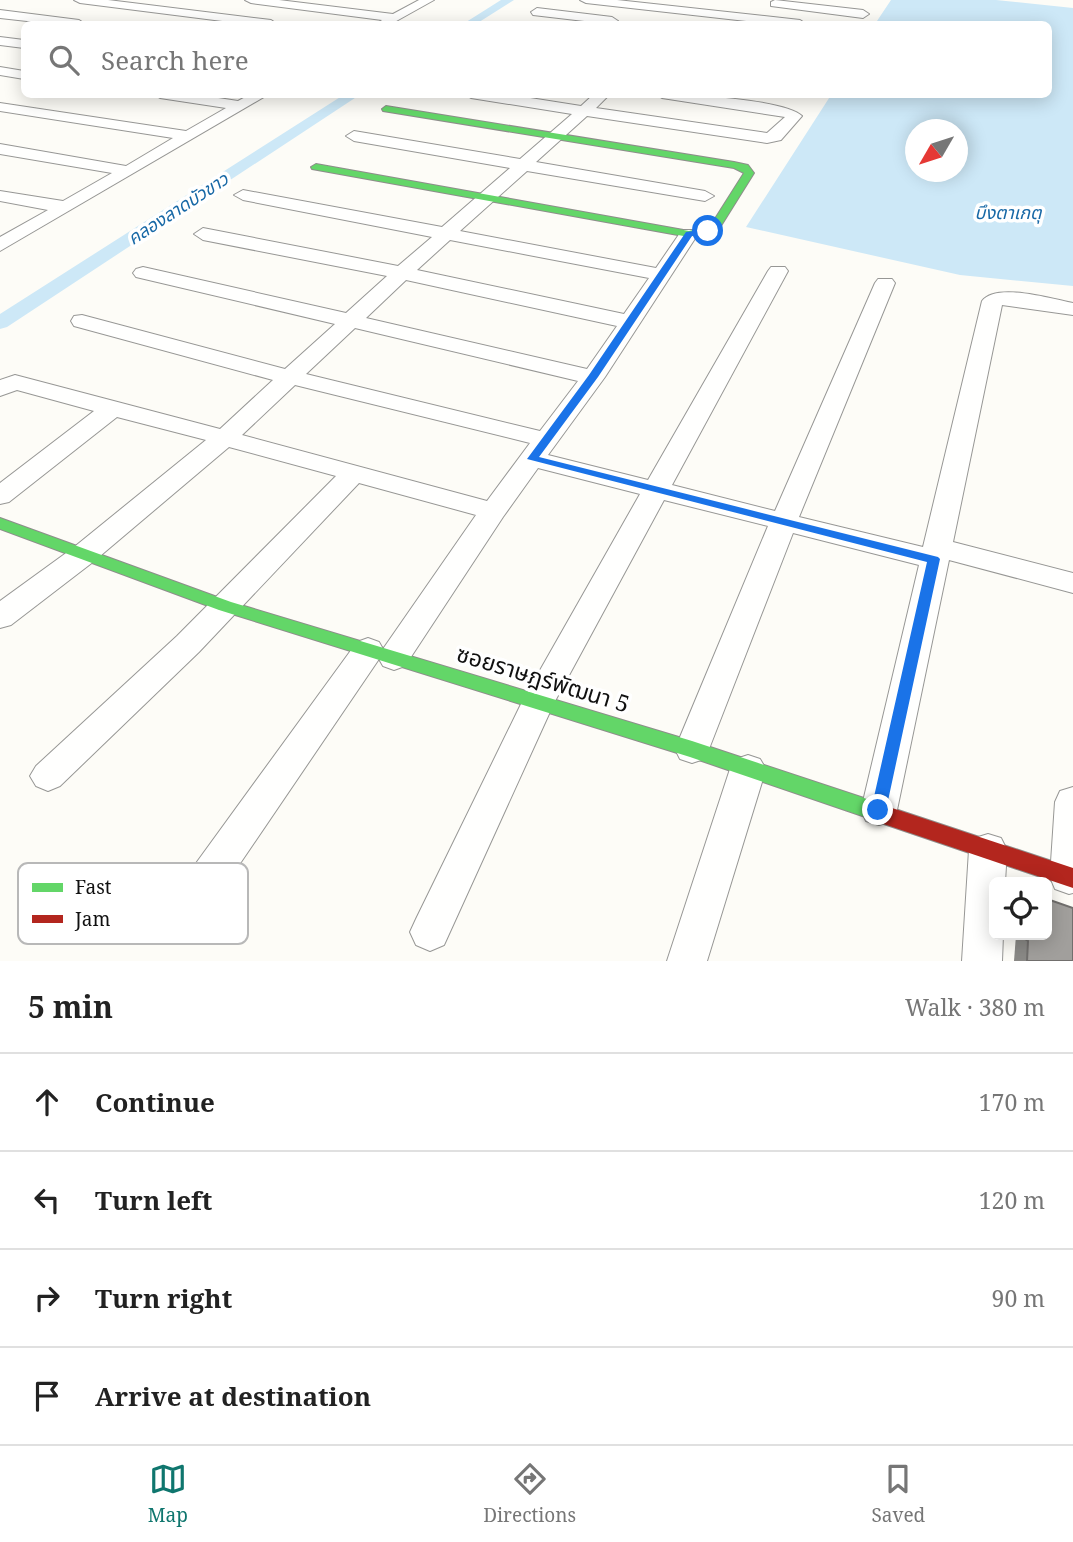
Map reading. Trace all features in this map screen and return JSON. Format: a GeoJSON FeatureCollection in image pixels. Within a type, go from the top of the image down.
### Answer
{"type":"FeatureCollection","features":[{"type":"Feature","properties":{"kind":"street"},"geometry":{"type":"LineString","coordinates":[[80,0],[247,21]]}},
{"type":"Feature","properties":{"kind":"street"},"geometry":{"type":"LineString","coordinates":[[251,0],[396,18]]}},
{"type":"Feature","properties":{"kind":"street"},"geometry":{"type":"LineString","coordinates":[[390,21],[428,0]]}},
{"type":"Feature","properties":{"kind":"street"},"geometry":{"type":"LineString","coordinates":[[586,0],[773,21]]}},
{"type":"Feature","properties":{"kind":"street"},"geometry":{"type":"LineString","coordinates":[[682,21],[705,0]]}},
{"type":"Feature","properties":{"kind":"street"},"geometry":{"type":"LineString","coordinates":[[761,3],[860,19],[873,0]]}},
{"type":"Feature","properties":{"kind":"street"},"geometry":{"type":"LineString","coordinates":[[0,7],[23,4]]}},
{"type":"Feature","properties":{"kind":"street"},"geometry":{"type":"LineString","coordinates":[[537,12],[612,21]]}},
{"type":"Feature","properties":{"kind":"street"},"geometry":{"type":"LineString","coordinates":[[0,14],[55,21]]}},
{"type":"Feature","properties":{"kind":"street"},"geometry":{"type":"LineString","coordinates":[[0,41],[21,44]]}},
{"type":"Feature","properties":{"kind":"street"},"geometry":{"type":"LineString","coordinates":[[0,71],[21,74]]}},
{"type":"Feature","properties":{"kind":"street"},"geometry":{"type":"LineString","coordinates":[[186,98],[239,106]]}},
{"type":"Feature","properties":{"kind":"street"},"geometry":{"type":"LineString","coordinates":[[0,245],[254,98]]}},
{"type":"Feature","properties":{"kind":"street"},"geometry":{"type":"LineString","coordinates":[[498,98],[768,138],[775,136],[794,116],[773,110],[690,98]]}},
{"type":"Feature","properties":{"kind":"street"},"geometry":{"type":"LineString","coordinates":[[0,617],[83,555],[225,438],[402,273],[599,98]]}},
{"type":"Feature","properties":{"kind":"street"},"geometry":{"type":"LineString","coordinates":[[0,107],[188,136]]}},
{"type":"Feature","properties":{"kind":"street"},"geometry":{"type":"LineString","coordinates":[[316,167],[490,196],[689,234],[715,227],[749,173],[748,170],[386,109]]}},
{"type":"Feature","properties":{"kind":"street"},"geometry":{"type":"LineString","coordinates":[[354,136],[705,196]]}},
{"type":"Feature","properties":{"kind":"street"},"geometry":{"type":"LineString","coordinates":[[0,149],[128,171]]}},
{"type":"Feature","properties":{"kind":"street"},"geometry":{"type":"LineString","coordinates":[[243,195],[663,275]]}},
{"type":"Feature","properties":{"kind":"street"},"geometry":{"type":"LineString","coordinates":[[0,196],[64,207]]}},
{"type":"Feature","properties":{"kind":"street"},"geometry":{"type":"LineString","coordinates":[[203,234],[630,322]]}},
{"type":"Feature","properties":{"kind":"street"},"geometry":{"type":"LineString","coordinates":[[220,863],[493,511],[593,377],[689,234]]}},
{"type":"Feature","properties":{"kind":"street"},"geometry":{"type":"LineString","coordinates":[[429,932],[538,702],[778,271]]}},
{"type":"Feature","properties":{"kind":"street"},"geometry":{"type":"LineString","coordinates":[[143,273],[593,377]]}},
{"type":"Feature","properties":{"kind":"street"},"geometry":{"type":"LineString","coordinates":[[692,749],[783,523],[885,283]]}},
{"type":"Feature","properties":{"kind":"street"},"geometry":{"type":"LineString","coordinates":[[878,810],[992,301],[1005,298],[1073,309]]}},
{"type":"Feature","properties":{"kind":"street"},"geometry":{"type":"LineString","coordinates":[[82,321],[290,377],[539,449],[656,490],[783,523],[1073,583]]}},
{"type":"Feature","properties":{"kind":"street"},"geometry":{"type":"LineString","coordinates":[[0,389],[15,382],[110,410],[225,438],[352,475],[493,511]]}},
{"type":"Feature","properties":{"kind":"street"},"geometry":{"type":"LineString","coordinates":[[0,496],[110,410]]}},
{"type":"Feature","properties":{"kind":"street"},"geometry":{"type":"LineString","coordinates":[[48,776],[225,606],[352,475]]}},
{"type":"Feature","properties":{"kind":"street","name":"ซอยราษฎร์พัฒนา 5"},"geometry":{"type":"LineString","coordinates":[[0,523],[225,606],[692,749],[878,810],[1071,878]]}},
{"type":"Feature","properties":{"kind":"street"},"geometry":{"type":"LineString","coordinates":[[687,961],[748,769]]}},
{"type":"Feature","properties":{"kind":"street"},"geometry":{"type":"LineString","coordinates":[[1071,878],[1073,802]]}},
{"type":"Feature","properties":{"kind":"street"},"geometry":{"type":"LineString","coordinates":[[982,961],[988,850]]}},
{"type":"Feature","properties":{"kind":"water","name":"บึงตาเกตุ"},"geometry":{"type":"Polygon","coordinates":[[[891,0],[996,0],[1073,8],[1073,286],[960,275],[746,227],[829,98],[1052,98],[1052,21],[877,21],[891,0]]]}},
{"type":"Feature","properties":{"kind":"building"},"geometry":{"type":"Polygon","coordinates":[[[1052,901],[1073,908],[1073,961],[1027,961],[1028,941],[1052,940],[1052,901]]]}},
{"type":"Feature","properties":{"kind":"waterway","name":"คลองลาดบัวขาว"},"geometry":{"type":"LineString","coordinates":[[474,21],[509,0]]}},
{"type":"Feature","properties":{"kind":"waterway","name":"คลองลาดบัวขาว"},"geometry":{"type":"LineString","coordinates":[[0,323],[349,98]]}},
{"type":"Feature","properties":{"kind":"traffic: fast"},"geometry":{"type":"LineString","coordinates":[[316,167],[689,234],[715,227],[749,173],[744,167],[734,165],[386,109]]}},
{"type":"Feature","properties":{"kind":"traffic: fast"},"geometry":{"type":"LineString","coordinates":[[0,523],[225,606],[692,749],[877,812]]}},
{"type":"Feature","properties":{"kind":"traffic: jam"},"geometry":{"type":"LineString","coordinates":[[877,812],[1073,878]]}},
{"type":"Feature","properties":{"kind":"route"},"geometry":{"type":"LineString","coordinates":[[708,231],[689,234],[593,377],[532,459],[934,559],[878,810]]}}]}
